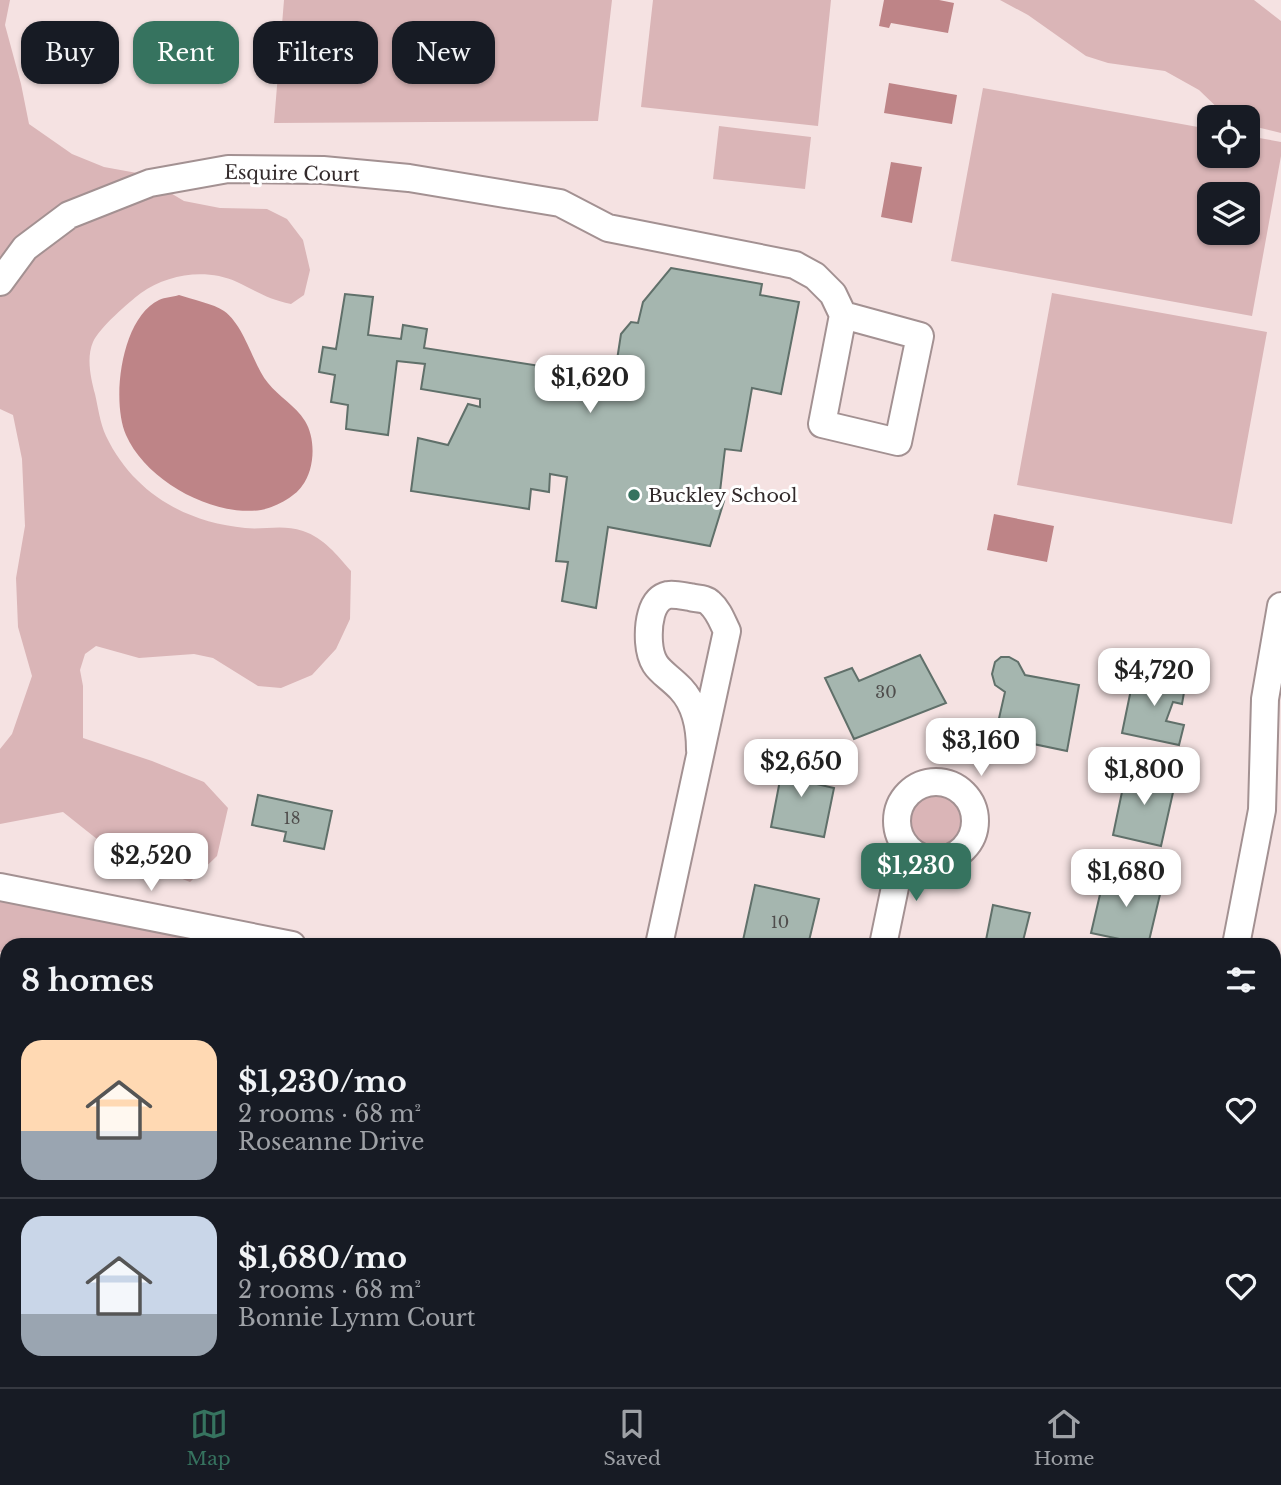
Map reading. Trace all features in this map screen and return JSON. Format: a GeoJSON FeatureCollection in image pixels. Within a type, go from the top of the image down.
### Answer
{"type":"FeatureCollection","features":[{"type":"Feature","properties":{"kind":"street","name":"Esquire Court"},"geometry":{"type":"LineString","coordinates":[[0,282],[25,247],[69,215],[150,183],[228,169],[323,170],[409,178],[560,203],[608,228],[795,265],[814,276],[833,293],[844,315]]}},
{"type":"Feature","properties":{"kind":"street"},"geometry":{"type":"LineString","coordinates":[[844,315],[920,335],[898,442],[822,425],[844,315]]}},
{"type":"Feature","properties":{"kind":"street"},"geometry":{"type":"LineString","coordinates":[[660,938],[727,631],[717,609],[707,600],[667,595],[653,609],[649,622],[651,659],[658,671],[681,689],[690,701],[700,731],[700,750]]}},
{"type":"Feature","properties":{"kind":"street"},"geometry":{"type":"LineString","coordinates":[[1238,938],[1261,821],[1265,699],[1281,606]]}},
{"type":"Feature","properties":{"kind":"street"},"geometry":{"type":"LineString","coordinates":[[884,938],[900,863],[907,848]]}},
{"type":"Feature","properties":{"kind":"street"},"geometry":{"type":"LineString","coordinates":[[0,887],[257,938]]}},
{"type":"Feature","properties":{"kind":"shaded area"},"geometry":{"type":"Polygon","coordinates":[[[0,0],[10,0],[5,25],[29,124],[72,154],[104,167],[137,173],[184,201],[220,208],[267,209],[287,219],[303,240],[310,270],[304,295],[291,304],[213,275],[188,275],[163,281],[141,293],[122,309],[102,329],[91,348],[91,375],[104,431],[117,456],[146,488],[163,501],[201,519],[245,528],[288,528],[311,534],[335,553],[351,571],[350,619],[336,649],[312,675],[281,688],[258,686],[213,658],[194,654],[139,658],[96,646],[85,654],[80,670],[83,686],[83,738],[204,782],[228,808],[217,856],[190,882],[112,851],[63,812],[0,824],[0,749],[12,734],[32,676],[18,627],[16,578],[25,526],[22,459],[13,415],[0,409],[0,0]]]}},
{"type":"Feature","properties":{"kind":"shaded area"},"geometry":{"type":"Polygon","coordinates":[[[284,0],[612,0],[598,121],[274,123],[277,84],[378,84],[378,21],[282,21],[284,0]]]}},
{"type":"Feature","properties":{"kind":"shaded area"},"geometry":{"type":"Polygon","coordinates":[[[653,0],[831,0],[818,126],[641,107],[653,0]]]}},
{"type":"Feature","properties":{"kind":"shaded area"},"geometry":{"type":"Polygon","coordinates":[[[884,0],[939,0],[954,3],[948,33],[891,23],[889,28],[879,26],[884,0]]]}},
{"type":"Feature","properties":{"kind":"shaded area"},"geometry":{"type":"Polygon","coordinates":[[[1000,0],[1254,0],[1281,21],[1281,133],[1260,128],[1260,105],[1215,105],[1199,90],[1165,71],[1108,63],[1086,56],[1028,15],[1000,0]]]}},
{"type":"Feature","properties":{"kind":"shaded area"},"geometry":{"type":"Polygon","coordinates":[[[889,83],[957,95],[952,124],[884,113],[889,83]]]}},
{"type":"Feature","properties":{"kind":"shaded area"},"geometry":{"type":"Polygon","coordinates":[[[983,88],[1197,127],[1197,168],[1260,168],[1260,138],[1281,142],[1281,156],[1252,316],[951,261],[983,88]]]}},
{"type":"Feature","properties":{"kind":"shaded area"},"geometry":{"type":"Polygon","coordinates":[[[719,126],[811,137],[805,189],[713,179],[719,126]]]}},
{"type":"Feature","properties":{"kind":"shaded area"},"geometry":{"type":"Polygon","coordinates":[[[891,162],[922,167],[912,223],[881,217],[891,162]]]}},
{"type":"Feature","properties":{"kind":"shaded area"},"geometry":{"type":"Polygon","coordinates":[[[1052,293],[1267,332],[1232,524],[1017,485],[1052,293]]]}},
{"type":"Feature","properties":{"kind":"shaded area"},"geometry":{"type":"Polygon","coordinates":[[[179,295],[214,306],[231,318],[238,326],[268,383],[297,410],[309,428],[312,445],[310,471],[294,494],[277,504],[261,510],[242,511],[202,501],[165,481],[136,452],[126,435],[119,402],[128,342],[146,310],[159,300],[179,295]]]}},
{"type":"Feature","properties":{"kind":"shaded area"},"geometry":{"type":"Polygon","coordinates":[[[994,514],[1054,526],[1047,562],[987,550],[994,514]]]}},
{"type":"Feature","properties":{"kind":"shaded area"},"geometry":{"type":"Polygon","coordinates":[[[936,782],[951,785],[963,794],[972,806],[975,821],[972,836],[963,848],[951,857],[936,860],[921,857],[909,848],[900,836],[897,821],[900,806],[909,794],[921,785],[936,782]]]}},
{"type":"Feature","properties":{"kind":"shaded area"},"geometry":{"type":"Polygon","coordinates":[[[0,895],[223,938],[0,938],[0,895]]]}},
{"type":"Feature","properties":{"kind":"building"},"geometry":{"type":"Polygon","coordinates":[[[671,268],[762,284],[760,295],[799,302],[781,394],[752,388],[741,451],[725,449],[719,500],[724,501],[710,546],[608,527],[596,608],[562,601],[568,562],[556,561],[567,477],[550,474],[549,492],[531,489],[529,509],[411,491],[418,438],[448,445],[468,404],[480,407],[480,399],[421,389],[425,364],[397,361],[388,435],[346,429],[348,405],[331,402],[335,375],[319,372],[323,347],[336,349],[345,294],[373,297],[368,335],[401,339],[403,325],[427,329],[424,348],[566,370],[563,390],[578,392],[580,377],[586,378],[587,369],[615,373],[621,334],[631,322],[638,323],[643,302],[671,268]]]}},
{"type":"Feature","properties":{"kind":"building"},"geometry":{"type":"Polygon","coordinates":[[[920,655],[946,703],[854,739],[825,678],[852,668],[859,681],[920,655]]]}},
{"type":"Feature","properties":{"kind":"building"},"geometry":{"type":"Polygon","coordinates":[[[1001,657],[1009,657],[1018,662],[1025,675],[1079,685],[1067,751],[995,736],[1005,692],[995,685],[992,674],[995,662],[1001,657]]]}},
{"type":"Feature","properties":{"kind":"building"},"geometry":{"type":"Polygon","coordinates":[[[1135,670],[1186,681],[1182,704],[1173,702],[1166,721],[1184,725],[1179,745],[1122,733],[1135,670]]]}},
{"type":"Feature","properties":{"kind":"building"},"geometry":{"type":"Polygon","coordinates":[[[785,754],[813,759],[808,782],[834,788],[824,837],[771,827],[785,754]]]}},
{"type":"Feature","properties":{"kind":"building"},"geometry":{"type":"Polygon","coordinates":[[[1127,768],[1176,779],[1161,846],[1113,835],[1127,768]]]}},
{"type":"Feature","properties":{"kind":"building"},"geometry":{"type":"Polygon","coordinates":[[[258,795],[332,811],[324,849],[284,841],[286,832],[252,825],[258,795]]]}},
{"type":"Feature","properties":{"kind":"building"},"geometry":{"type":"Polygon","coordinates":[[[1105,873],[1162,886],[1150,938],[1115,938],[1091,933],[1105,873]]]}},
{"type":"Feature","properties":{"kind":"building"},"geometry":{"type":"Polygon","coordinates":[[[755,885],[819,899],[810,938],[744,938],[755,885]]]}},
{"type":"Feature","properties":{"kind":"building"},"geometry":{"type":"Polygon","coordinates":[[[993,905],[1030,913],[1024,938],[986,938],[993,905]]]}},
{"type":"Feature","properties":{"kind":"place","name":"Buckley School"},"geometry":{"type":"Point","coordinates":[634,495]}}]}
